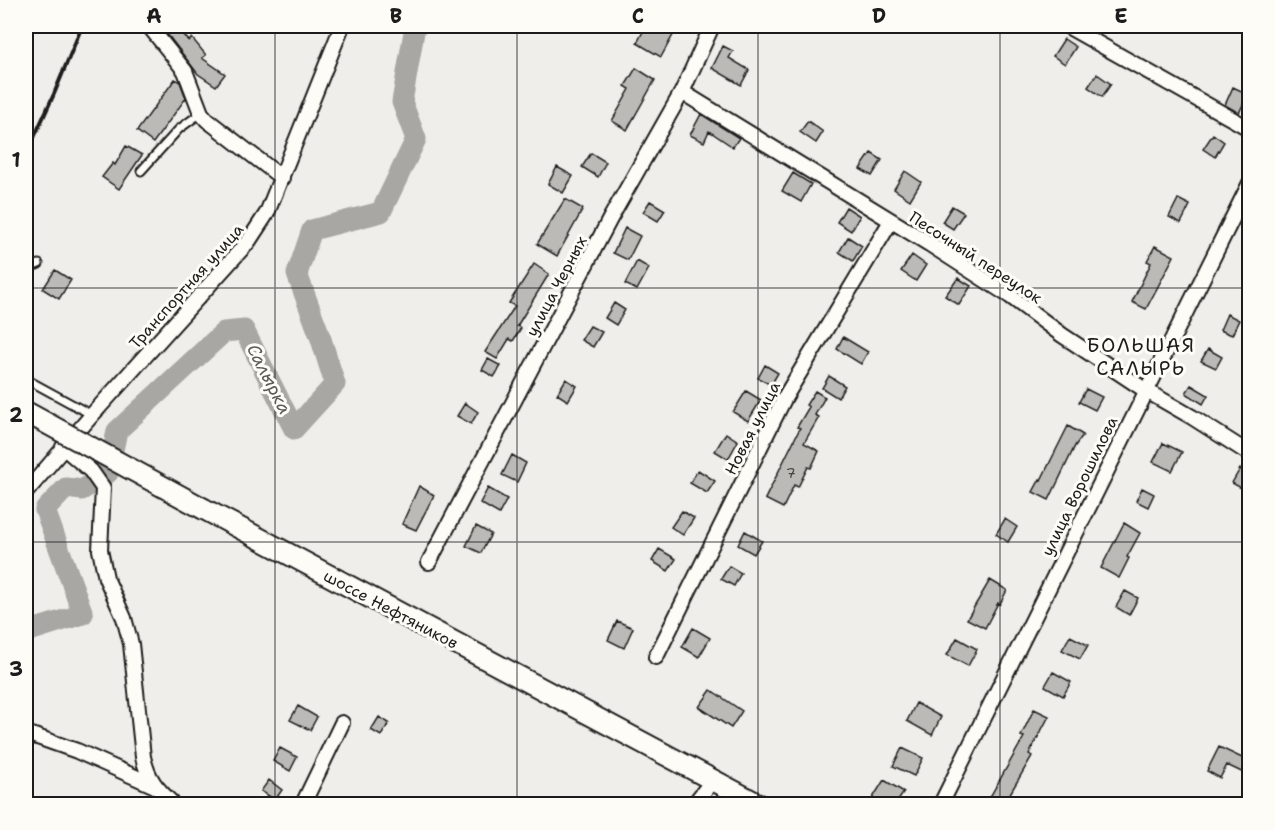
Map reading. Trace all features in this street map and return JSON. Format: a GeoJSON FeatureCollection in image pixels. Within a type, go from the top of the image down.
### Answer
{"type":"FeatureCollection","features":[{"type":"Feature","properties":{"kind":"main road","name":"шоссе Нефтяников"},"geometry":{"type":"LineString","coordinates":[[26,412],[204,510],[759,804]]}},
{"type":"Feature","properties":{"kind":"street"},"geometry":{"type":"LineString","coordinates":[[149,26],[185,71],[201,113],[213,125],[282,178]]}},
{"type":"Feature","properties":{"kind":"street","name":"Транспортная улица"},"geometry":{"type":"LineString","coordinates":[[26,492],[63,447],[248,242],[263,220],[342,26]]}},
{"type":"Feature","properties":{"kind":"street","name":"улица Черных"},"geometry":{"type":"LineString","coordinates":[[429,562],[611,217],[682,92],[712,26]]}},
{"type":"Feature","properties":{"kind":"street"},"geometry":{"type":"LineString","coordinates":[[1067,26],[1250,129]]}},
{"type":"Feature","properties":{"kind":"street","name":"Песочный переулок"},"geometry":{"type":"LineString","coordinates":[[682,92],[891,220],[1010,296],[1062,335],[1145,390],[1250,454]]}},
{"type":"Feature","properties":{"kind":"street","name":"улица Ворошилова"},"geometry":{"type":"LineString","coordinates":[[941,804],[1250,183]]}},
{"type":"Feature","properties":{"kind":"street","name":"Новая улица"},"geometry":{"type":"LineString","coordinates":[[656,657],[785,397],[891,220]]}},
{"type":"Feature","properties":{"kind":"street"},"geometry":{"type":"LineString","coordinates":[[63,447],[91,471],[103,488],[99,537],[102,563],[124,618],[131,644],[140,741],[146,770],[153,785]]}},
{"type":"Feature","properties":{"kind":"street"},"geometry":{"type":"LineString","coordinates":[[303,804],[342,723]]}},
{"type":"Feature","properties":{"kind":"street"},"geometry":{"type":"LineString","coordinates":[[26,733],[77,751],[153,785],[173,804]]}},
{"type":"Feature","properties":{"kind":"street"},"geometry":{"type":"LineString","coordinates":[[694,804],[713,780]]}},
{"type":"Feature","properties":{"kind":"lane"},"geometry":{"type":"LineString","coordinates":[[141,171],[180,129],[201,113]]}},
{"type":"Feature","properties":{"kind":"lane"},"geometry":{"type":"LineString","coordinates":[[26,269],[39,264]]}},
{"type":"Feature","properties":{"kind":"lane"},"geometry":{"type":"LineString","coordinates":[[26,378],[92,415]]}},
{"type":"Feature","properties":{"kind":"building"},"geometry":{"type":"Polygon","coordinates":[[[176,26],[189,41],[192,38],[206,55],[202,58],[225,74],[216,86],[198,74],[167,34],[176,26]]]}},
{"type":"Feature","properties":{"kind":"building"},"geometry":{"type":"Polygon","coordinates":[[[646,26],[678,26],[661,57],[637,43],[646,26]]]}},
{"type":"Feature","properties":{"kind":"building"},"geometry":{"type":"Polygon","coordinates":[[[1064,39],[1076,47],[1065,64],[1053,56],[1064,39]]]}},
{"type":"Feature","properties":{"kind":"building"},"geometry":{"type":"Polygon","coordinates":[[[723,46],[733,51],[729,58],[749,70],[741,85],[712,68],[723,46]]]}},
{"type":"Feature","properties":{"kind":"building"},"geometry":{"type":"Polygon","coordinates":[[[636,68],[655,80],[627,130],[612,121],[630,89],[625,86],[636,68]]]}},
{"type":"Feature","properties":{"kind":"building"},"geometry":{"type":"Polygon","coordinates":[[[1097,74],[1111,84],[1102,97],[1088,87],[1097,74]]]}},
{"type":"Feature","properties":{"kind":"building"},"geometry":{"type":"Polygon","coordinates":[[[175,79],[180,82],[186,98],[153,143],[137,131],[175,79]]]}},
{"type":"Feature","properties":{"kind":"building"},"geometry":{"type":"Polygon","coordinates":[[[1233,87],[1248,94],[1239,113],[1225,105],[1233,87]]]}},
{"type":"Feature","properties":{"kind":"building"},"geometry":{"type":"Polygon","coordinates":[[[701,114],[739,138],[733,147],[709,131],[704,142],[690,135],[701,114]]]}},
{"type":"Feature","properties":{"kind":"building"},"geometry":{"type":"Polygon","coordinates":[[[808,121],[823,132],[816,143],[800,132],[808,121]]]}},
{"type":"Feature","properties":{"kind":"building"},"geometry":{"type":"Polygon","coordinates":[[[1213,134],[1224,142],[1215,157],[1203,149],[1213,134]]]}},
{"type":"Feature","properties":{"kind":"building"},"geometry":{"type":"Polygon","coordinates":[[[126,146],[142,155],[119,189],[102,177],[113,163],[115,165],[126,146]]]}},
{"type":"Feature","properties":{"kind":"building"},"geometry":{"type":"Polygon","coordinates":[[[591,153],[606,162],[598,177],[582,167],[591,153]]]}},
{"type":"Feature","properties":{"kind":"building"},"geometry":{"type":"Polygon","coordinates":[[[871,153],[882,160],[872,176],[860,169],[871,153]]]}},
{"type":"Feature","properties":{"kind":"building"},"geometry":{"type":"Polygon","coordinates":[[[557,167],[573,176],[563,193],[548,184],[557,167]]]}},
{"type":"Feature","properties":{"kind":"building"},"geometry":{"type":"Polygon","coordinates":[[[905,171],[921,182],[910,200],[894,189],[905,171]]]}},
{"type":"Feature","properties":{"kind":"building"},"geometry":{"type":"Polygon","coordinates":[[[793,173],[811,184],[801,202],[782,191],[793,173]]]}},
{"type":"Feature","properties":{"kind":"building"},"geometry":{"type":"Polygon","coordinates":[[[565,199],[583,209],[557,256],[537,244],[565,199]]]}},
{"type":"Feature","properties":{"kind":"building"},"geometry":{"type":"Polygon","coordinates":[[[1178,199],[1190,205],[1181,223],[1169,217],[1178,199]]]}},
{"type":"Feature","properties":{"kind":"building"},"geometry":{"type":"Polygon","coordinates":[[[650,201],[665,210],[658,221],[643,212],[650,201]]]}},
{"type":"Feature","properties":{"kind":"building"},"geometry":{"type":"Polygon","coordinates":[[[952,206],[964,213],[953,229],[942,222],[952,206]]]}},
{"type":"Feature","properties":{"kind":"building"},"geometry":{"type":"Polygon","coordinates":[[[846,207],[860,216],[851,231],[837,222],[846,207]]]}},
{"type":"Feature","properties":{"kind":"building"},"geometry":{"type":"Polygon","coordinates":[[[625,228],[640,236],[628,260],[613,253],[625,228]]]}},
{"type":"Feature","properties":{"kind":"building"},"geometry":{"type":"Polygon","coordinates":[[[848,237],[862,246],[853,261],[839,252],[848,237]]]}},
{"type":"Feature","properties":{"kind":"building"},"geometry":{"type":"Polygon","coordinates":[[[1155,246],[1174,256],[1146,309],[1132,302],[1151,263],[1147,261],[1155,246]]]}},
{"type":"Feature","properties":{"kind":"building"},"geometry":{"type":"Polygon","coordinates":[[[912,255],[926,265],[916,281],[901,271],[912,255]]]}},
{"type":"Feature","properties":{"kind":"building"},"geometry":{"type":"Polygon","coordinates":[[[637,261],[649,268],[637,290],[625,284],[637,261]]]}},
{"type":"Feature","properties":{"kind":"building"},"geometry":{"type":"Polygon","coordinates":[[[534,264],[549,274],[517,326],[521,328],[513,341],[509,339],[497,359],[485,352],[515,306],[509,303],[534,264]]]}},
{"type":"Feature","properties":{"kind":"building"},"geometry":{"type":"Polygon","coordinates":[[[55,270],[71,280],[59,299],[43,289],[55,270]]]}},
{"type":"Feature","properties":{"kind":"building"},"geometry":{"type":"Polygon","coordinates":[[[958,278],[971,286],[959,305],[945,296],[958,278]]]}},
{"type":"Feature","properties":{"kind":"building"},"geometry":{"type":"Polygon","coordinates":[[[614,303],[625,310],[616,325],[605,318],[614,303]]]}},
{"type":"Feature","properties":{"kind":"building"},"geometry":{"type":"Polygon","coordinates":[[[1227,314],[1239,320],[1232,335],[1220,330],[1227,314]]]}},
{"type":"Feature","properties":{"kind":"building"},"geometry":{"type":"Polygon","coordinates":[[[590,326],[602,332],[593,347],[581,340],[590,326]]]}},
{"type":"Feature","properties":{"kind":"building"},"geometry":{"type":"Polygon","coordinates":[[[843,337],[868,352],[861,364],[837,349],[843,337]]]}},
{"type":"Feature","properties":{"kind":"building"},"geometry":{"type":"Polygon","coordinates":[[[1208,349],[1222,357],[1216,368],[1201,361],[1208,349]]]}},
{"type":"Feature","properties":{"kind":"building"},"geometry":{"type":"Polygon","coordinates":[[[488,359],[501,366],[494,377],[482,370],[488,359]]]}},
{"type":"Feature","properties":{"kind":"building"},"geometry":{"type":"Polygon","coordinates":[[[765,365],[778,373],[771,385],[758,378],[765,365]]]}},
{"type":"Feature","properties":{"kind":"building"},"geometry":{"type":"Polygon","coordinates":[[[829,376],[845,386],[838,398],[822,388],[829,376]]]}},
{"type":"Feature","properties":{"kind":"building"},"geometry":{"type":"Polygon","coordinates":[[[566,379],[577,386],[568,401],[557,394],[566,379]]]}},
{"type":"Feature","properties":{"kind":"building"},"geometry":{"type":"Polygon","coordinates":[[[1191,385],[1208,395],[1203,404],[1186,393],[1191,385]]]}},
{"type":"Feature","properties":{"kind":"building"},"geometry":{"type":"Polygon","coordinates":[[[1086,389],[1102,397],[1095,410],[1079,402],[1086,389]]]}},
{"type":"Feature","properties":{"kind":"building"},"geometry":{"type":"Polygon","coordinates":[[[746,391],[761,400],[748,421],[733,412],[746,391]]]}},
{"type":"Feature","properties":{"kind":"building"},"geometry":{"type":"Polygon","coordinates":[[[815,391],[825,397],[815,415],[819,417],[804,443],[819,451],[798,487],[794,485],[783,508],[765,499],[800,428],[797,427],[809,407],[806,405],[815,391]]]}},
{"type":"Feature","properties":{"kind":"building"},"geometry":{"type":"Polygon","coordinates":[[[465,403],[478,412],[471,424],[457,416],[465,403]]]}},
{"type":"Feature","properties":{"kind":"building"},"geometry":{"type":"Polygon","coordinates":[[[1068,426],[1083,435],[1075,446],[1049,500],[1033,492],[1068,426]]]}},
{"type":"Feature","properties":{"kind":"building"},"geometry":{"type":"Polygon","coordinates":[[[726,433],[738,441],[728,459],[715,451],[726,433]]]}},
{"type":"Feature","properties":{"kind":"building"},"geometry":{"type":"Polygon","coordinates":[[[1163,443],[1182,452],[1172,471],[1153,462],[1163,443]]]}},
{"type":"Feature","properties":{"kind":"building"},"geometry":{"type":"Polygon","coordinates":[[[512,455],[526,463],[517,482],[502,475],[512,455]]]}},
{"type":"Feature","properties":{"kind":"building"},"geometry":{"type":"Polygon","coordinates":[[[1240,469],[1250,475],[1243,489],[1232,483],[1240,469]]]}},
{"type":"Feature","properties":{"kind":"building"},"geometry":{"type":"Polygon","coordinates":[[[698,470],[715,481],[707,493],[690,483],[698,470]]]}},
{"type":"Feature","properties":{"kind":"building"},"geometry":{"type":"Polygon","coordinates":[[[419,486],[434,495],[416,530],[402,524],[419,486]]]}},
{"type":"Feature","properties":{"kind":"building"},"geometry":{"type":"Polygon","coordinates":[[[488,488],[507,499],[499,514],[480,503],[488,488]]]}},
{"type":"Feature","properties":{"kind":"building"},"geometry":{"type":"Polygon","coordinates":[[[1142,488],[1154,494],[1148,507],[1136,501],[1142,488]]]}},
{"type":"Feature","properties":{"kind":"building"},"geometry":{"type":"Polygon","coordinates":[[[682,511],[694,518],[683,535],[671,527],[682,511]]]}},
{"type":"Feature","properties":{"kind":"building"},"geometry":{"type":"Polygon","coordinates":[[[1005,519],[1017,527],[1008,542],[996,534],[1005,519]]]}},
{"type":"Feature","properties":{"kind":"building"},"geometry":{"type":"Polygon","coordinates":[[[1124,523],[1140,533],[1119,578],[1101,568],[1124,523]]]}},
{"type":"Feature","properties":{"kind":"building"},"geometry":{"type":"Polygon","coordinates":[[[476,526],[491,534],[481,553],[466,546],[476,526]]]}},
{"type":"Feature","properties":{"kind":"building"},"geometry":{"type":"Polygon","coordinates":[[[745,531],[762,541],[754,554],[738,545],[745,531]]]}},
{"type":"Feature","properties":{"kind":"building"},"geometry":{"type":"Polygon","coordinates":[[[659,549],[676,559],[668,571],[652,561],[659,549]]]}},
{"type":"Feature","properties":{"kind":"building"},"geometry":{"type":"Polygon","coordinates":[[[729,566],[741,573],[734,586],[721,579],[729,566]]]}},
{"type":"Feature","properties":{"kind":"building"},"geometry":{"type":"Polygon","coordinates":[[[990,580],[1007,590],[985,628],[967,619],[990,580]]]}},
{"type":"Feature","properties":{"kind":"building"},"geometry":{"type":"Polygon","coordinates":[[[1125,591],[1138,598],[1129,615],[1116,607],[1125,591]]]}},
{"type":"Feature","properties":{"kind":"building"},"geometry":{"type":"Polygon","coordinates":[[[617,621],[633,628],[624,648],[608,640],[617,621]]]}},
{"type":"Feature","properties":{"kind":"building"},"geometry":{"type":"Polygon","coordinates":[[[693,628],[710,638],[699,657],[682,647],[693,628]]]}},
{"type":"Feature","properties":{"kind":"building"},"geometry":{"type":"Polygon","coordinates":[[[1070,636],[1088,645],[1080,659],[1062,650],[1070,636]]]}},
{"type":"Feature","properties":{"kind":"building"},"geometry":{"type":"Polygon","coordinates":[[[957,638],[977,649],[968,666],[947,655],[957,638]]]}},
{"type":"Feature","properties":{"kind":"building"},"geometry":{"type":"Polygon","coordinates":[[[1053,672],[1071,682],[1063,696],[1045,686],[1053,672]]]}},
{"type":"Feature","properties":{"kind":"building"},"geometry":{"type":"Polygon","coordinates":[[[711,690],[742,711],[731,728],[699,707],[711,690]]]}},
{"type":"Feature","properties":{"kind":"building"},"geometry":{"type":"Polygon","coordinates":[[[916,703],[941,717],[932,735],[907,721],[916,703]]]}},
{"type":"Feature","properties":{"kind":"building"},"geometry":{"type":"Polygon","coordinates":[[[298,706],[317,717],[310,730],[290,720],[298,706]]]}},
{"type":"Feature","properties":{"kind":"building"},"geometry":{"type":"Polygon","coordinates":[[[1034,709],[1049,716],[1029,754],[1032,756],[1004,804],[990,797],[1024,737],[1021,736],[1034,709]]]}},
{"type":"Feature","properties":{"kind":"building"},"geometry":{"type":"Polygon","coordinates":[[[379,717],[389,723],[381,736],[371,730],[379,717]]]}},
{"type":"Feature","properties":{"kind":"building"},"geometry":{"type":"Polygon","coordinates":[[[1250,742],[1250,776],[1227,765],[1220,778],[1207,771],[1219,747],[1242,758],[1250,742]]]}},
{"type":"Feature","properties":{"kind":"building"},"geometry":{"type":"Polygon","coordinates":[[[280,748],[297,757],[290,771],[273,761],[280,748]]]}},
{"type":"Feature","properties":{"kind":"building"},"geometry":{"type":"Polygon","coordinates":[[[902,748],[923,758],[914,776],[893,766],[902,748]]]}},
{"type":"Feature","properties":{"kind":"building"},"geometry":{"type":"Polygon","coordinates":[[[269,780],[282,790],[275,800],[261,791],[269,780]]]}},
{"type":"Feature","properties":{"kind":"building"},"geometry":{"type":"Polygon","coordinates":[[[884,780],[904,792],[896,804],[869,804],[884,780]]]}},
{"type":"Feature","properties":{"kind":"waterway","name":"Салырка"},"geometry":{"type":"LineString","coordinates":[[26,632],[83,614],[45,510],[66,488],[82,490],[108,473],[117,431],[224,332],[244,330],[294,429],[335,384],[297,274],[312,230],[381,212],[416,139],[402,102],[415,26]]}},
{"type":"Feature","properties":{"kind":"railway"},"geometry":{"type":"LineString","coordinates":[[26,33],[30,26]]}},
{"type":"Feature","properties":{"kind":"railway"},"geometry":{"type":"LineString","coordinates":[[26,155],[82,26]]}},
{"type":"Feature","properties":{"kind":"district","name":"БОЛЬШАЯ САЛЫРЬ"},"geometry":{"type":"Point","coordinates":[1141,356]}}]}
